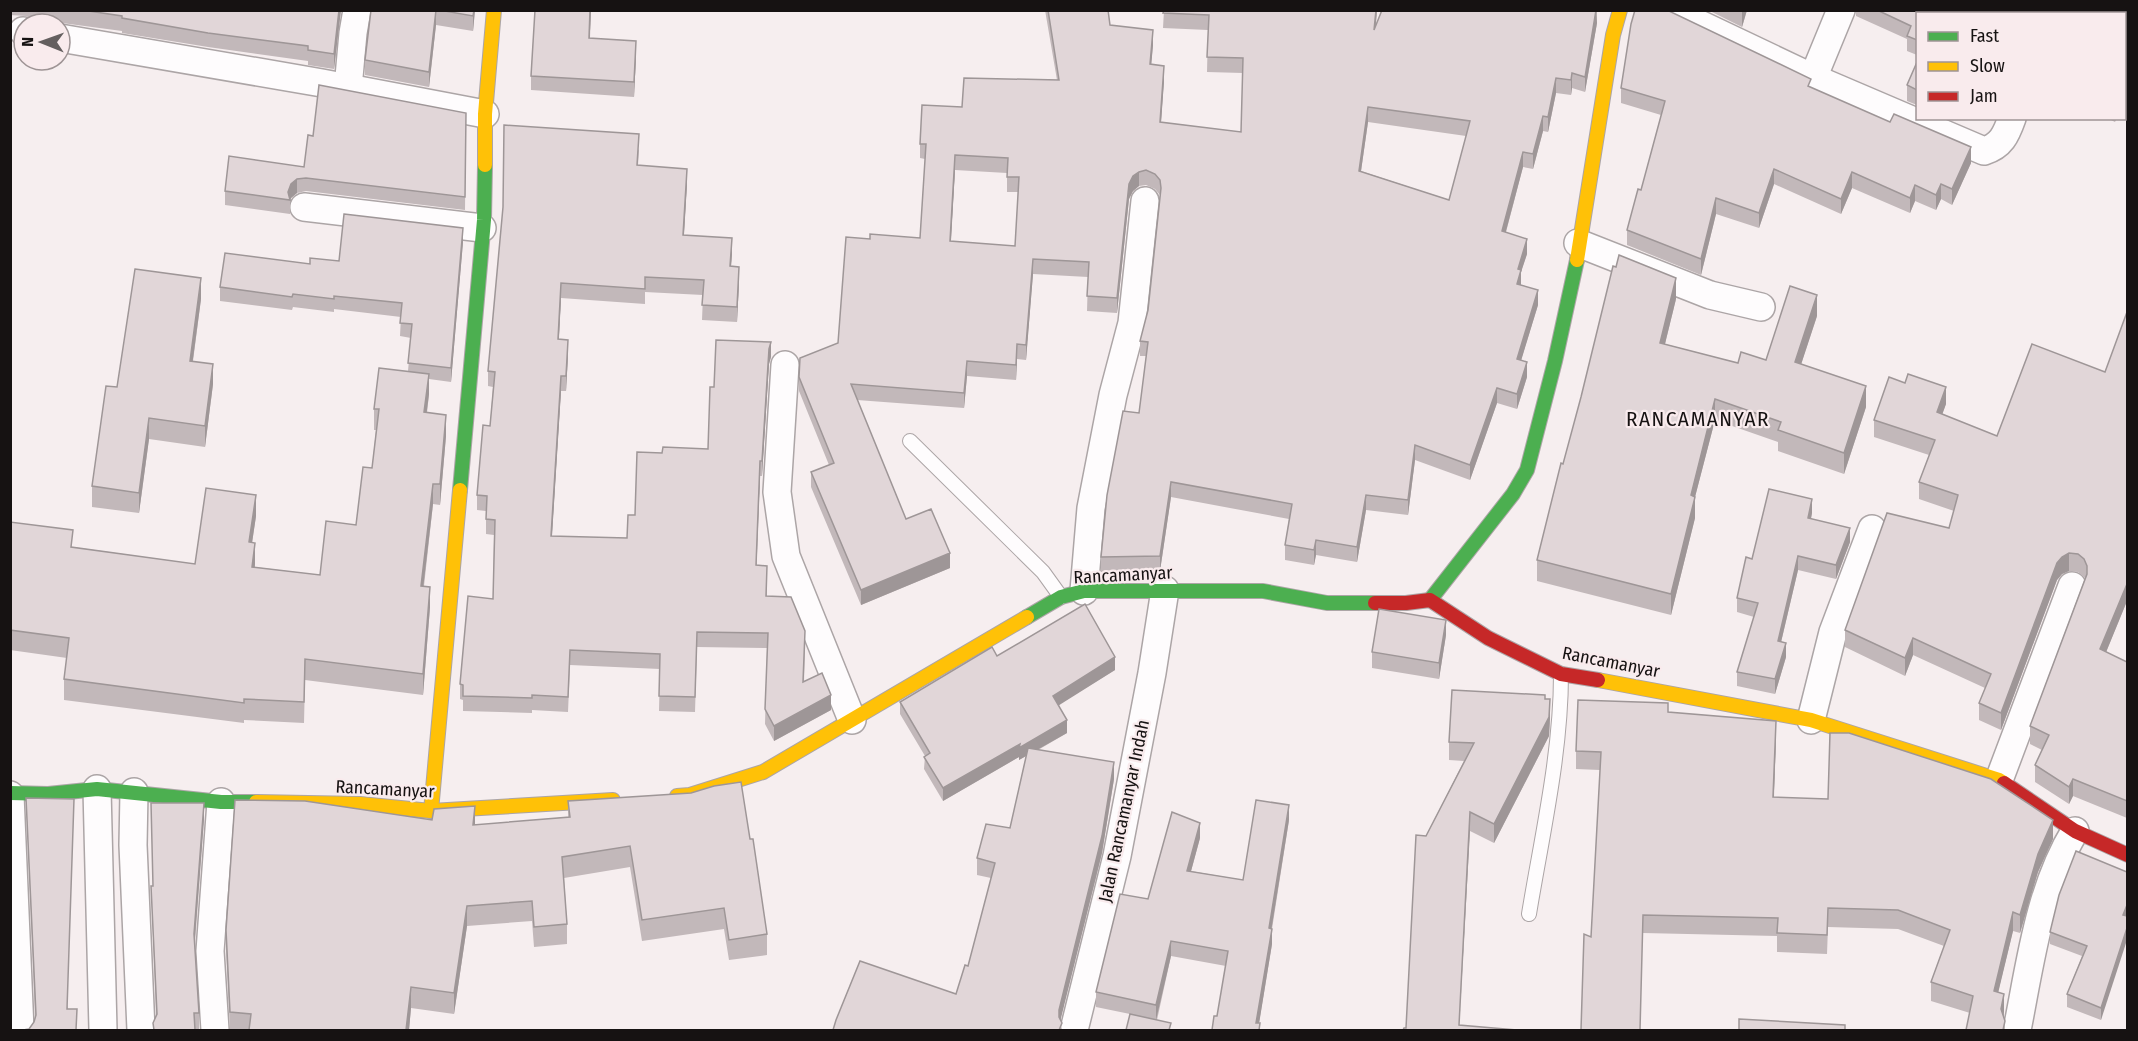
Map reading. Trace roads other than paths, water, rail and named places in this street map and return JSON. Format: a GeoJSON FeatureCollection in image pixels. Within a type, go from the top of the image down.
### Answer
{"type":"FeatureCollection","features":[{"type":"Feature","properties":{"kind":"street"},"geometry":{"type":"LineString","coordinates":[[348,88],[357,10]]}},
{"type":"Feature","properties":{"kind":"street"},"geometry":{"type":"LineString","coordinates":[[431,810],[484,220],[485,114],[494,10]]}},
{"type":"Feature","properties":{"kind":"street"},"geometry":{"type":"LineString","coordinates":[[1430,600],[1513,494],[1527,470],[1555,361],[1577,260],[1612,34],[1620,10]]}},
{"type":"Feature","properties":{"kind":"street"},"geometry":{"type":"LineString","coordinates":[[1670,10],[1813,78],[1984,151],[1996,147],[2005,135],[2011,120]]}},
{"type":"Feature","properties":{"kind":"street"},"geometry":{"type":"LineString","coordinates":[[1813,78],[1841,10]]}},
{"type":"Feature","properties":{"kind":"street"},"geometry":{"type":"LineString","coordinates":[[72,40],[485,114]]}},
{"type":"Feature","properties":{"kind":"street"},"geometry":{"type":"LineString","coordinates":[[1072,594],[1113,395],[1132,323],[1146,201]]}},
{"type":"Feature","properties":{"kind":"street"},"geometry":{"type":"LineString","coordinates":[[304,207],[482,228]]}},
{"type":"Feature","properties":{"kind":"street"},"geometry":{"type":"LineString","coordinates":[[1578,243],[1710,295],[1761,307]]}},
{"type":"Feature","properties":{"kind":"street"},"geometry":{"type":"LineString","coordinates":[[785,365],[777,492],[786,556],[852,720]]}},
{"type":"Feature","properties":{"kind":"street"},"geometry":{"type":"LineString","coordinates":[[1811,720],[1833,632],[1872,529]]}},
{"type":"Feature","properties":{"kind":"street"},"geometry":{"type":"LineString","coordinates":[[1999,780],[2072,586]]}},
{"type":"Feature","properties":{"kind":"street","name":"Rancamanyar"},"geometry":{"type":"LineString","coordinates":[[666,796],[690,795],[763,772],[1072,594],[1165,590],[1263,591],[1328,603],[1406,603],[1430,600],[1488,638],[1561,674],[1669,692],[1811,720],[1999,780],[2075,831],[2127,855]]}},
{"type":"Feature","properties":{"kind":"street","name":"Jalan Rancamanyar Indah"},"geometry":{"type":"LineString","coordinates":[[1074,1030],[1117,856],[1152,673],[1165,590]]}},
{"type":"Feature","properties":{"kind":"street"},"geometry":{"type":"LineString","coordinates":[[97,789],[103,1030]]}},
{"type":"Feature","properties":{"kind":"street","name":"Rancamanyar"},"geometry":{"type":"LineString","coordinates":[[10,794],[48,794],[97,789],[221,802],[360,804],[431,810],[631,798]]}},
{"type":"Feature","properties":{"kind":"street"},"geometry":{"type":"LineString","coordinates":[[134,792],[133,845],[141,1030]]}},
{"type":"Feature","properties":{"kind":"street"},"geometry":{"type":"LineString","coordinates":[[10,794],[20,1030]]}},
{"type":"Feature","properties":{"kind":"street"},"geometry":{"type":"LineString","coordinates":[[215,1030],[210,951],[221,802]]}},
{"type":"Feature","properties":{"kind":"street"},"geometry":{"type":"LineString","coordinates":[[2017,1030],[2036,933],[2046,898],[2075,831]]}},
{"type":"Feature","properties":{"kind":"lane"},"geometry":{"type":"LineString","coordinates":[[910,441],[1043,572],[1072,594]]}},
{"type":"Feature","properties":{"kind":"lane"},"geometry":{"type":"LineString","coordinates":[[1529,914],[1553,765],[1561,701],[1561,674]]}},
{"type":"Feature","properties":{"kind":"district","name":"RANCAMANYAR"},"geometry":{"type":"Point","coordinates":[1698,419]}}]}
